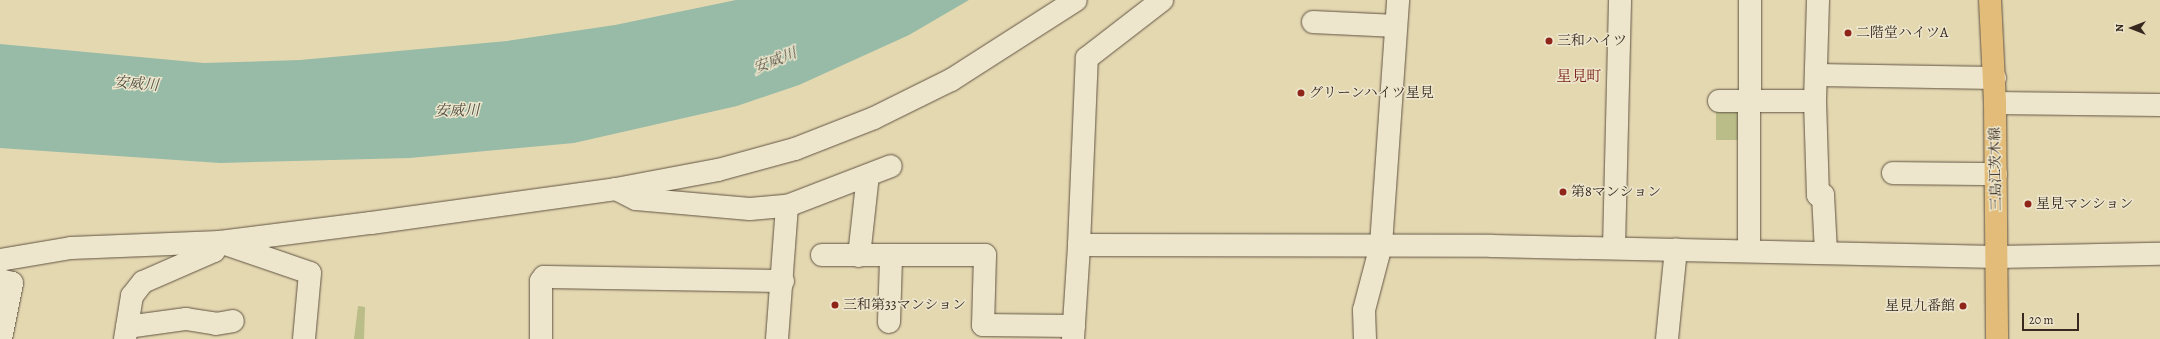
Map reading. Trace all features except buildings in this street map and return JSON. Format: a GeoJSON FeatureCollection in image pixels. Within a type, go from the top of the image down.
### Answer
{"type":"FeatureCollection","features":[{"type":"Feature","properties":{"kind":"main road","name":"三島江茨木線"},"geometry":{"type":"LineString","coordinates":[[1990,0],[1996,102],[1997,339]]}},
{"type":"Feature","properties":{"kind":"street"},"geometry":{"type":"LineString","coordinates":[[0,260],[71,248],[220,242],[616,189],[718,170],[795,149],[874,118],[951,80],[1076,0]]}},
{"type":"Feature","properties":{"kind":"street"},"geometry":{"type":"LineString","coordinates":[[822,255],[890,257],[985,255],[983,325],[1073,332],[1079,245],[1087,58],[1162,0]]}},
{"type":"Feature","properties":{"kind":"street"},"geometry":{"type":"LineString","coordinates":[[1614,247],[1620,0]]}},
{"type":"Feature","properties":{"kind":"street"},"geometry":{"type":"LineString","coordinates":[[1749,251],[1751,101],[1750,0]]}},
{"type":"Feature","properties":{"kind":"street"},"geometry":{"type":"LineString","coordinates":[[1818,0],[1817,75],[1815,101],[1818,195],[1823,195],[1826,253]]}},
{"type":"Feature","properties":{"kind":"street"},"geometry":{"type":"LineString","coordinates":[[1314,22],[1396,8],[1381,245],[1364,310],[1365,339]]}},
{"type":"Feature","properties":{"kind":"street"},"geometry":{"type":"LineString","coordinates":[[1817,75],[1994,78]]}},
{"type":"Feature","properties":{"kind":"street"},"geometry":{"type":"LineString","coordinates":[[1719,101],[1815,101]]}},
{"type":"Feature","properties":{"kind":"street"},"geometry":{"type":"LineString","coordinates":[[1996,102],[2160,105]]}},
{"type":"Feature","properties":{"kind":"street"},"geometry":{"type":"LineString","coordinates":[[616,189],[636,199],[750,209],[787,206],[891,166]]}},
{"type":"Feature","properties":{"kind":"street"},"geometry":{"type":"LineString","coordinates":[[1893,173],[1996,174]]}},
{"type":"Feature","properties":{"kind":"street"},"geometry":{"type":"LineString","coordinates":[[859,256],[868,175]]}},
{"type":"Feature","properties":{"kind":"street"},"geometry":{"type":"LineString","coordinates":[[777,339],[783,281],[787,206]]}},
{"type":"Feature","properties":{"kind":"street"},"geometry":{"type":"LineString","coordinates":[[220,242],[214,252],[143,282],[132,296],[126,333],[186,319],[222,328]]}},
{"type":"Feature","properties":{"kind":"street"},"geometry":{"type":"LineString","coordinates":[[220,242],[310,273],[304,339]]}},
{"type":"Feature","properties":{"kind":"street"},"geometry":{"type":"LineString","coordinates":[[1079,245],[1614,247],[1997,257],[2160,254]]}},
{"type":"Feature","properties":{"kind":"street"},"geometry":{"type":"LineString","coordinates":[[1667,339],[1676,249]]}},
{"type":"Feature","properties":{"kind":"street"},"geometry":{"type":"LineString","coordinates":[[889,322],[890,257]]}},
{"type":"Feature","properties":{"kind":"street"},"geometry":{"type":"LineString","coordinates":[[541,339],[541,281],[544,277],[783,281]]}},
{"type":"Feature","properties":{"kind":"street"},"geometry":{"type":"LineString","coordinates":[[0,280],[12,282],[1,339]]}},
{"type":"Feature","properties":{"kind":"shaded area"},"geometry":{"type":"Polygon","coordinates":[[[1716,104],[1742,111],[1742,140],[1716,140],[1716,104]]]}},
{"type":"Feature","properties":{"kind":"shaded area"},"geometry":{"type":"Polygon","coordinates":[[[358,306],[365,307],[364,339],[354,339],[358,306]]]}},
{"type":"Feature","properties":{"kind":"water","name":"安威川"},"geometry":{"type":"Polygon","coordinates":[[[736,0],[969,0],[909,35],[799,85],[737,106],[574,143],[410,158],[220,163],[0,148],[0,44],[204,63],[300,60],[507,41],[615,25],[736,0]]]}},
{"type":"Feature","properties":{"kind":"place","name":"二階堂ハイツA"},"geometry":{"type":"Point","coordinates":[1848,33]}},
{"type":"Feature","properties":{"kind":"place","name":"三和ハイツ"},"geometry":{"type":"Point","coordinates":[1549,41]}},
{"type":"Feature","properties":{"kind":"place","name":"グリーンハイツ星見"},"geometry":{"type":"Point","coordinates":[1301,93]}},
{"type":"Feature","properties":{"kind":"place","name":"第8マンション"},"geometry":{"type":"Point","coordinates":[1563,192]}},
{"type":"Feature","properties":{"kind":"place","name":"星見マンション"},"geometry":{"type":"Point","coordinates":[2028,204]}},
{"type":"Feature","properties":{"kind":"place","name":"三和第33マンション"},"geometry":{"type":"Point","coordinates":[835,305]}},
{"type":"Feature","properties":{"kind":"place","name":"星見九番館"},"geometry":{"type":"Point","coordinates":[1963,306]}},
{"type":"Feature","properties":{"kind":"district","name":"星見町"},"geometry":{"type":"Point","coordinates":[1579,77]}}]}
